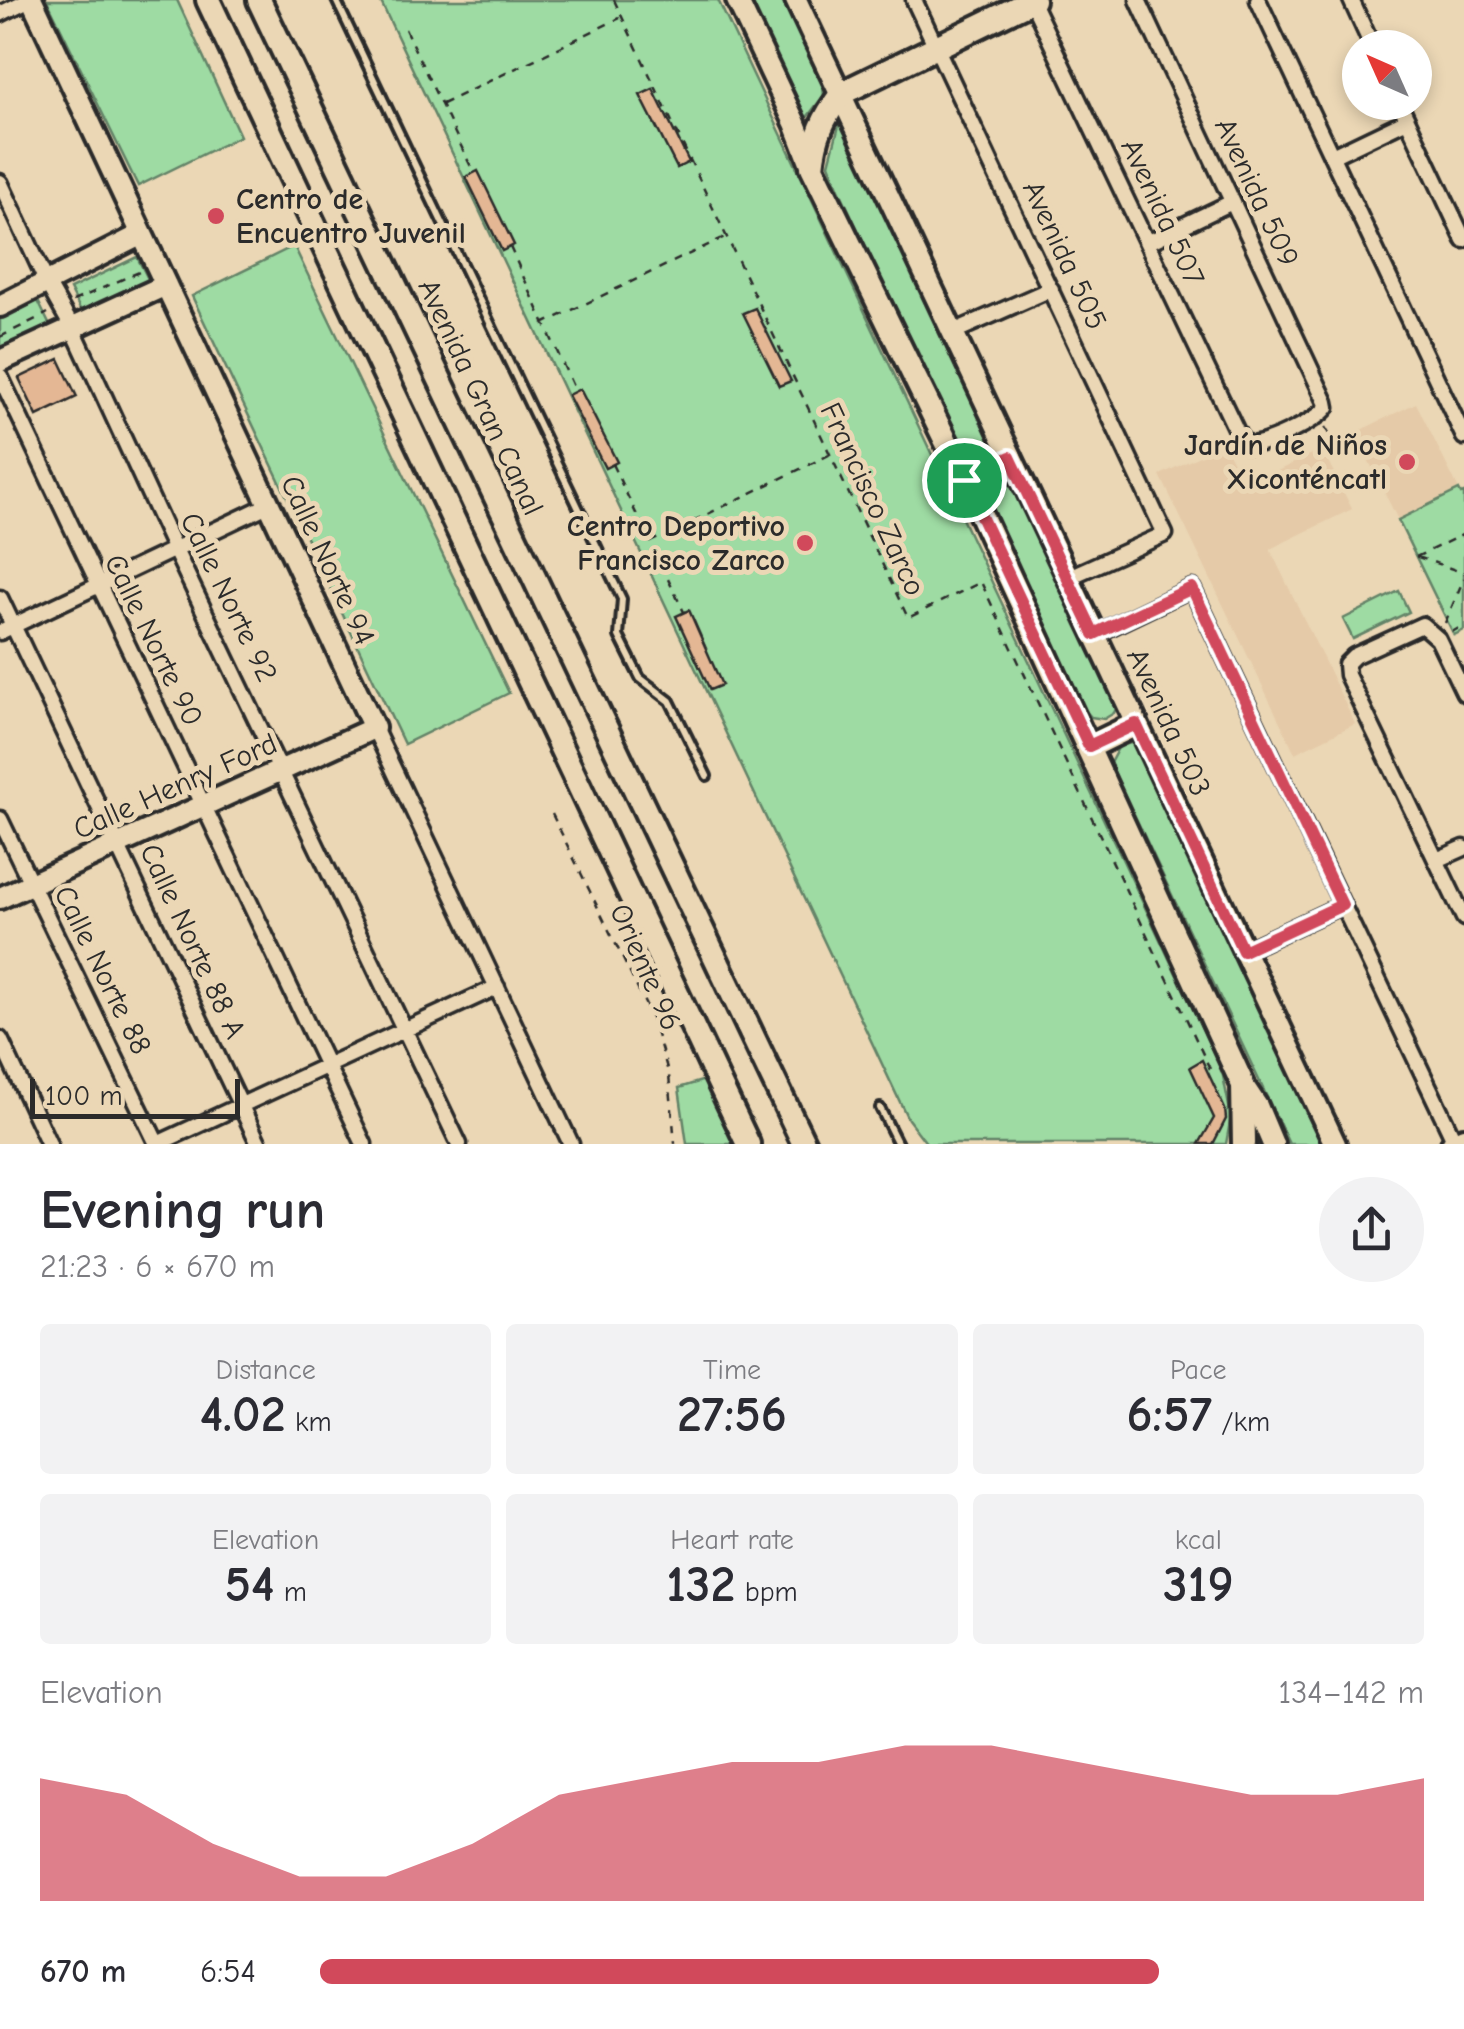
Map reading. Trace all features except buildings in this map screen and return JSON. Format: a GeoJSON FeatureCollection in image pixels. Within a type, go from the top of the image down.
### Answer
{"type":"FeatureCollection","features":[{"type":"Feature","properties":{"kind":"main road"},"geometry":{"type":"LineString","coordinates":[[208,0],[748,1144]]}},
{"type":"Feature","properties":{"kind":"main road","name":"Avenida Gran Canal"},"geometry":{"type":"LineString","coordinates":[[259,0],[804,1144]]}},
{"type":"Feature","properties":{"kind":"main road"},"geometry":{"type":"LineString","coordinates":[[1032,0],[842,93],[822,120],[812,167],[1089,746],[1243,1085],[1244,1144]]}},
{"type":"Feature","properties":{"kind":"main road"},"geometry":{"type":"LineString","coordinates":[[964,480],[1010,457]]}},
{"type":"Feature","properties":{"kind":"main road"},"geometry":{"type":"LineString","coordinates":[[1089,746],[1136,724]]}},
{"type":"Feature","properties":{"kind":"street"},"geometry":{"type":"LineString","coordinates":[[0,14],[30,0]]}},
{"type":"Feature","properties":{"kind":"street","name":"Calle Norte 94"},"geometry":{"type":"LineString","coordinates":[[30,0],[571,1144]]}},
{"type":"Feature","properties":{"kind":"street"},"geometry":{"type":"LineString","coordinates":[[737,0],[796,123],[812,167]]}},
{"type":"Feature","properties":{"kind":"street","name":"Avenida 503"},"geometry":{"type":"LineString","coordinates":[[796,0],[1335,1144]]}},
{"type":"Feature","properties":{"kind":"street","name":"Avenida 505"},"geometry":{"type":"LineString","coordinates":[[914,0],[1166,534],[1067,578]]}},
{"type":"Feature","properties":{"kind":"street","name":"Avenida 507"},"geometry":{"type":"LineString","coordinates":[[1032,0],[1239,436],[1247,445],[1258,445],[1323,411]]}},
{"type":"Feature","properties":{"kind":"street","name":"Avenida 509"},"geometry":{"type":"LineString","coordinates":[[1138,0],[1323,411]]}},
{"type":"Feature","properties":{"kind":"street"},"geometry":{"type":"LineString","coordinates":[[1258,0],[1464,437]]}},
{"type":"Feature","properties":{"kind":"street"},"geometry":{"type":"LineString","coordinates":[[1351,0],[1365,30]]}},
{"type":"Feature","properties":{"kind":"street"},"geometry":{"type":"LineString","coordinates":[[1332,156],[1408,120],[1464,240]]}},
{"type":"Feature","properties":{"kind":"street","name":"Calle Norte 92"},"geometry":{"type":"LineString","coordinates":[[0,182],[459,1144]]}},
{"type":"Feature","properties":{"kind":"street"},"geometry":{"type":"LineString","coordinates":[[1147,243],[1230,204]]}},
{"type":"Feature","properties":{"kind":"street"},"geometry":{"type":"LineString","coordinates":[[0,306],[142,234]]}},
{"type":"Feature","properties":{"kind":"street"},"geometry":{"type":"LineString","coordinates":[[0,361],[166,285]]}},
{"type":"Feature","properties":{"kind":"street"},"geometry":{"type":"LineString","coordinates":[[951,333],[1051,289]]}},
{"type":"Feature","properties":{"kind":"street","name":"Calle Norte 90"},"geometry":{"type":"LineString","coordinates":[[0,376],[364,1144]]}},
{"type":"Feature","properties":{"kind":"street"},"geometry":{"type":"LineString","coordinates":[[6,629],[268,505]]}},
{"type":"Feature","properties":{"kind":"street"},"geometry":{"type":"LineString","coordinates":[[1094,634],[1192,588],[1457,1142]]}},
{"type":"Feature","properties":{"kind":"street","name":"Calle Norte 88 A"},"geometry":{"type":"LineString","coordinates":[[0,598],[6,629],[116,845],[258,1144]]}},
{"type":"Feature","properties":{"kind":"street"},"geometry":{"type":"LineString","coordinates":[[1464,694],[1433,632],[1415,626],[1354,656],[1346,664],[1464,918]]}},
{"type":"Feature","properties":{"kind":"street","name":"Calle Henry Ford"},"geometry":{"type":"LineString","coordinates":[[0,898],[374,728]]}},
{"type":"Feature","properties":{"kind":"street","name":"Calle Norte 88"},"geometry":{"type":"LineString","coordinates":[[0,819],[157,1144]]}},
{"type":"Feature","properties":{"kind":"street"},"geometry":{"type":"LineString","coordinates":[[1437,860],[1464,848]]}},
{"type":"Feature","properties":{"kind":"street"},"geometry":{"type":"LineString","coordinates":[[1243,951],[1342,905]]}},
{"type":"Feature","properties":{"kind":"street"},"geometry":{"type":"LineString","coordinates":[[157,1144],[497,987]]}},
{"type":"Feature","properties":{"kind":"street"},"geometry":{"type":"LineString","coordinates":[[0,1039],[49,1144]]}},
{"type":"Feature","properties":{"kind":"street"},"geometry":{"type":"LineString","coordinates":[[1243,1085],[1273,1144]]}},
{"type":"Feature","properties":{"kind":"lane"},"geometry":{"type":"LineString","coordinates":[[336,0],[622,598],[619,636],[640,678],[670,701],[707,776]]}},
{"type":"Feature","properties":{"kind":"lane"},"geometry":{"type":"LineString","coordinates":[[880,1108],[898,1144]]}},
{"type":"Feature","properties":{"kind":"path","name":"Francisco Zarco"},"geometry":{"type":"LineString","coordinates":[[614,0],[908,618],[980,582],[1210,1069]]}},
{"type":"Feature","properties":{"kind":"path"},"geometry":{"type":"LineString","coordinates":[[442,104],[622,17]]}},
{"type":"Feature","properties":{"kind":"path"},"geometry":{"type":"LineString","coordinates":[[406,29],[474,173]]}},
{"type":"Feature","properties":{"kind":"path"},"geometry":{"type":"LineString","coordinates":[[543,324],[726,236]]}},
{"type":"Feature","properties":{"kind":"path"},"geometry":{"type":"LineString","coordinates":[[510,247],[575,392]]}},
{"type":"Feature","properties":{"kind":"path"},"geometry":{"type":"LineString","coordinates":[[0,336],[157,264]]}},
{"type":"Feature","properties":{"kind":"path"},"geometry":{"type":"LineString","coordinates":[[1323,411],[1334,443]]}},
{"type":"Feature","properties":{"kind":"path"},"geometry":{"type":"LineString","coordinates":[[650,542],[830,454]]}},
{"type":"Feature","properties":{"kind":"path"},"geometry":{"type":"LineString","coordinates":[[612,464],[684,612]]}},
{"type":"Feature","properties":{"kind":"path"},"geometry":{"type":"LineString","coordinates":[[1433,632],[1464,575],[1416,557],[1464,534]]}},
{"type":"Feature","properties":{"kind":"path","name":"Oriente 96"},"geometry":{"type":"LineString","coordinates":[[552,814],[652,1018],[669,1076],[675,1144]]}},
{"type":"Feature","properties":{"kind":"shaded area","name":"Jardín de Niños Xiconténcatl"},"geometry":{"type":"Polygon","coordinates":[[[1416,403],[1459,490],[1398,520],[1355,433],[1416,403]]]}},
{"type":"Feature","properties":{"kind":"shaded area"},"geometry":{"type":"Polygon","coordinates":[[[1224,444],[1245,487],[1322,449],[1352,509],[1270,549],[1355,724],[1295,753],[1160,475],[1224,444]]]}},
{"type":"Feature","properties":{"kind":"green space"},"geometry":{"type":"Polygon","coordinates":[[[47,0],[177,0],[240,136],[138,186],[47,0]]]}},
{"type":"Feature","properties":{"kind":"green space","name":"Centro Deportivo Francisco Zarco"},"geometry":{"type":"Polygon","coordinates":[[[380,0],[718,0],[1222,1071],[1231,1116],[1226,1144],[927,1144],[908,1119],[380,0]]]}},
{"type":"Feature","properties":{"kind":"green space"},"geometry":{"type":"Polygon","coordinates":[[[748,0],[784,0],[822,81],[824,95],[805,120],[748,0]]]}},
{"type":"Feature","properties":{"kind":"green space"},"geometry":{"type":"Polygon","coordinates":[[[840,122],[848,127],[992,437],[991,446],[979,455],[965,455],[954,436],[839,189],[829,164],[840,122]]]}},
{"type":"Feature","properties":{"kind":"green space"},"geometry":{"type":"Polygon","coordinates":[[[294,246],[509,693],[404,744],[192,296],[294,246]]]}},
{"type":"Feature","properties":{"kind":"green space"},"geometry":{"type":"Polygon","coordinates":[[[137,257],[149,281],[82,313],[70,289],[137,257]]]}},
{"type":"Feature","properties":{"kind":"green space"},"geometry":{"type":"Polygon","coordinates":[[[38,301],[51,328],[0,351],[0,319],[38,301]]]}},
{"type":"Feature","properties":{"kind":"green space"},"geometry":{"type":"Polygon","coordinates":[[[1006,481],[1016,491],[1118,704],[1114,713],[1104,719],[1091,717],[1084,709],[985,503],[994,482],[1006,481]]]}},
{"type":"Feature","properties":{"kind":"green space"},"geometry":{"type":"Polygon","coordinates":[[[1459,490],[1464,493],[1464,630],[1454,635],[1398,520],[1459,490]]]}},
{"type":"Feature","properties":{"kind":"green space"},"geometry":{"type":"Polygon","coordinates":[[[1399,591],[1409,612],[1353,639],[1343,619],[1399,591]]]}},
{"type":"Feature","properties":{"kind":"green space"},"geometry":{"type":"Polygon","coordinates":[[[1131,743],[1140,750],[1323,1144],[1289,1144],[1110,763],[1119,746],[1131,743]]]}},
{"type":"Feature","properties":{"kind":"green space"},"geometry":{"type":"Polygon","coordinates":[[[708,1079],[739,1144],[687,1144],[679,1088],[708,1079]]]}},
{"type":"Feature","properties":{"kind":"place","name":"Centro de Encuentro Juvenil"},"geometry":{"type":"Point","coordinates":[216,216]}},
{"type":"Feature","properties":{"kind":"place","name":"Jardín de Niños Xiconténcatl"},"geometry":{"type":"Point","coordinates":[1407,462]}},
{"type":"Feature","properties":{"kind":"place","name":"Centro Deportivo Francisco Zarco"},"geometry":{"type":"Point","coordinates":[805,543]}},
{"type":"Feature","properties":{"kind":"route"},"geometry":{"type":"LineString","coordinates":[[1010,457],[1094,634],[1192,588],[1342,905],[1243,951],[1136,724],[1089,746],[964,480],[1010,457]]}}]}
